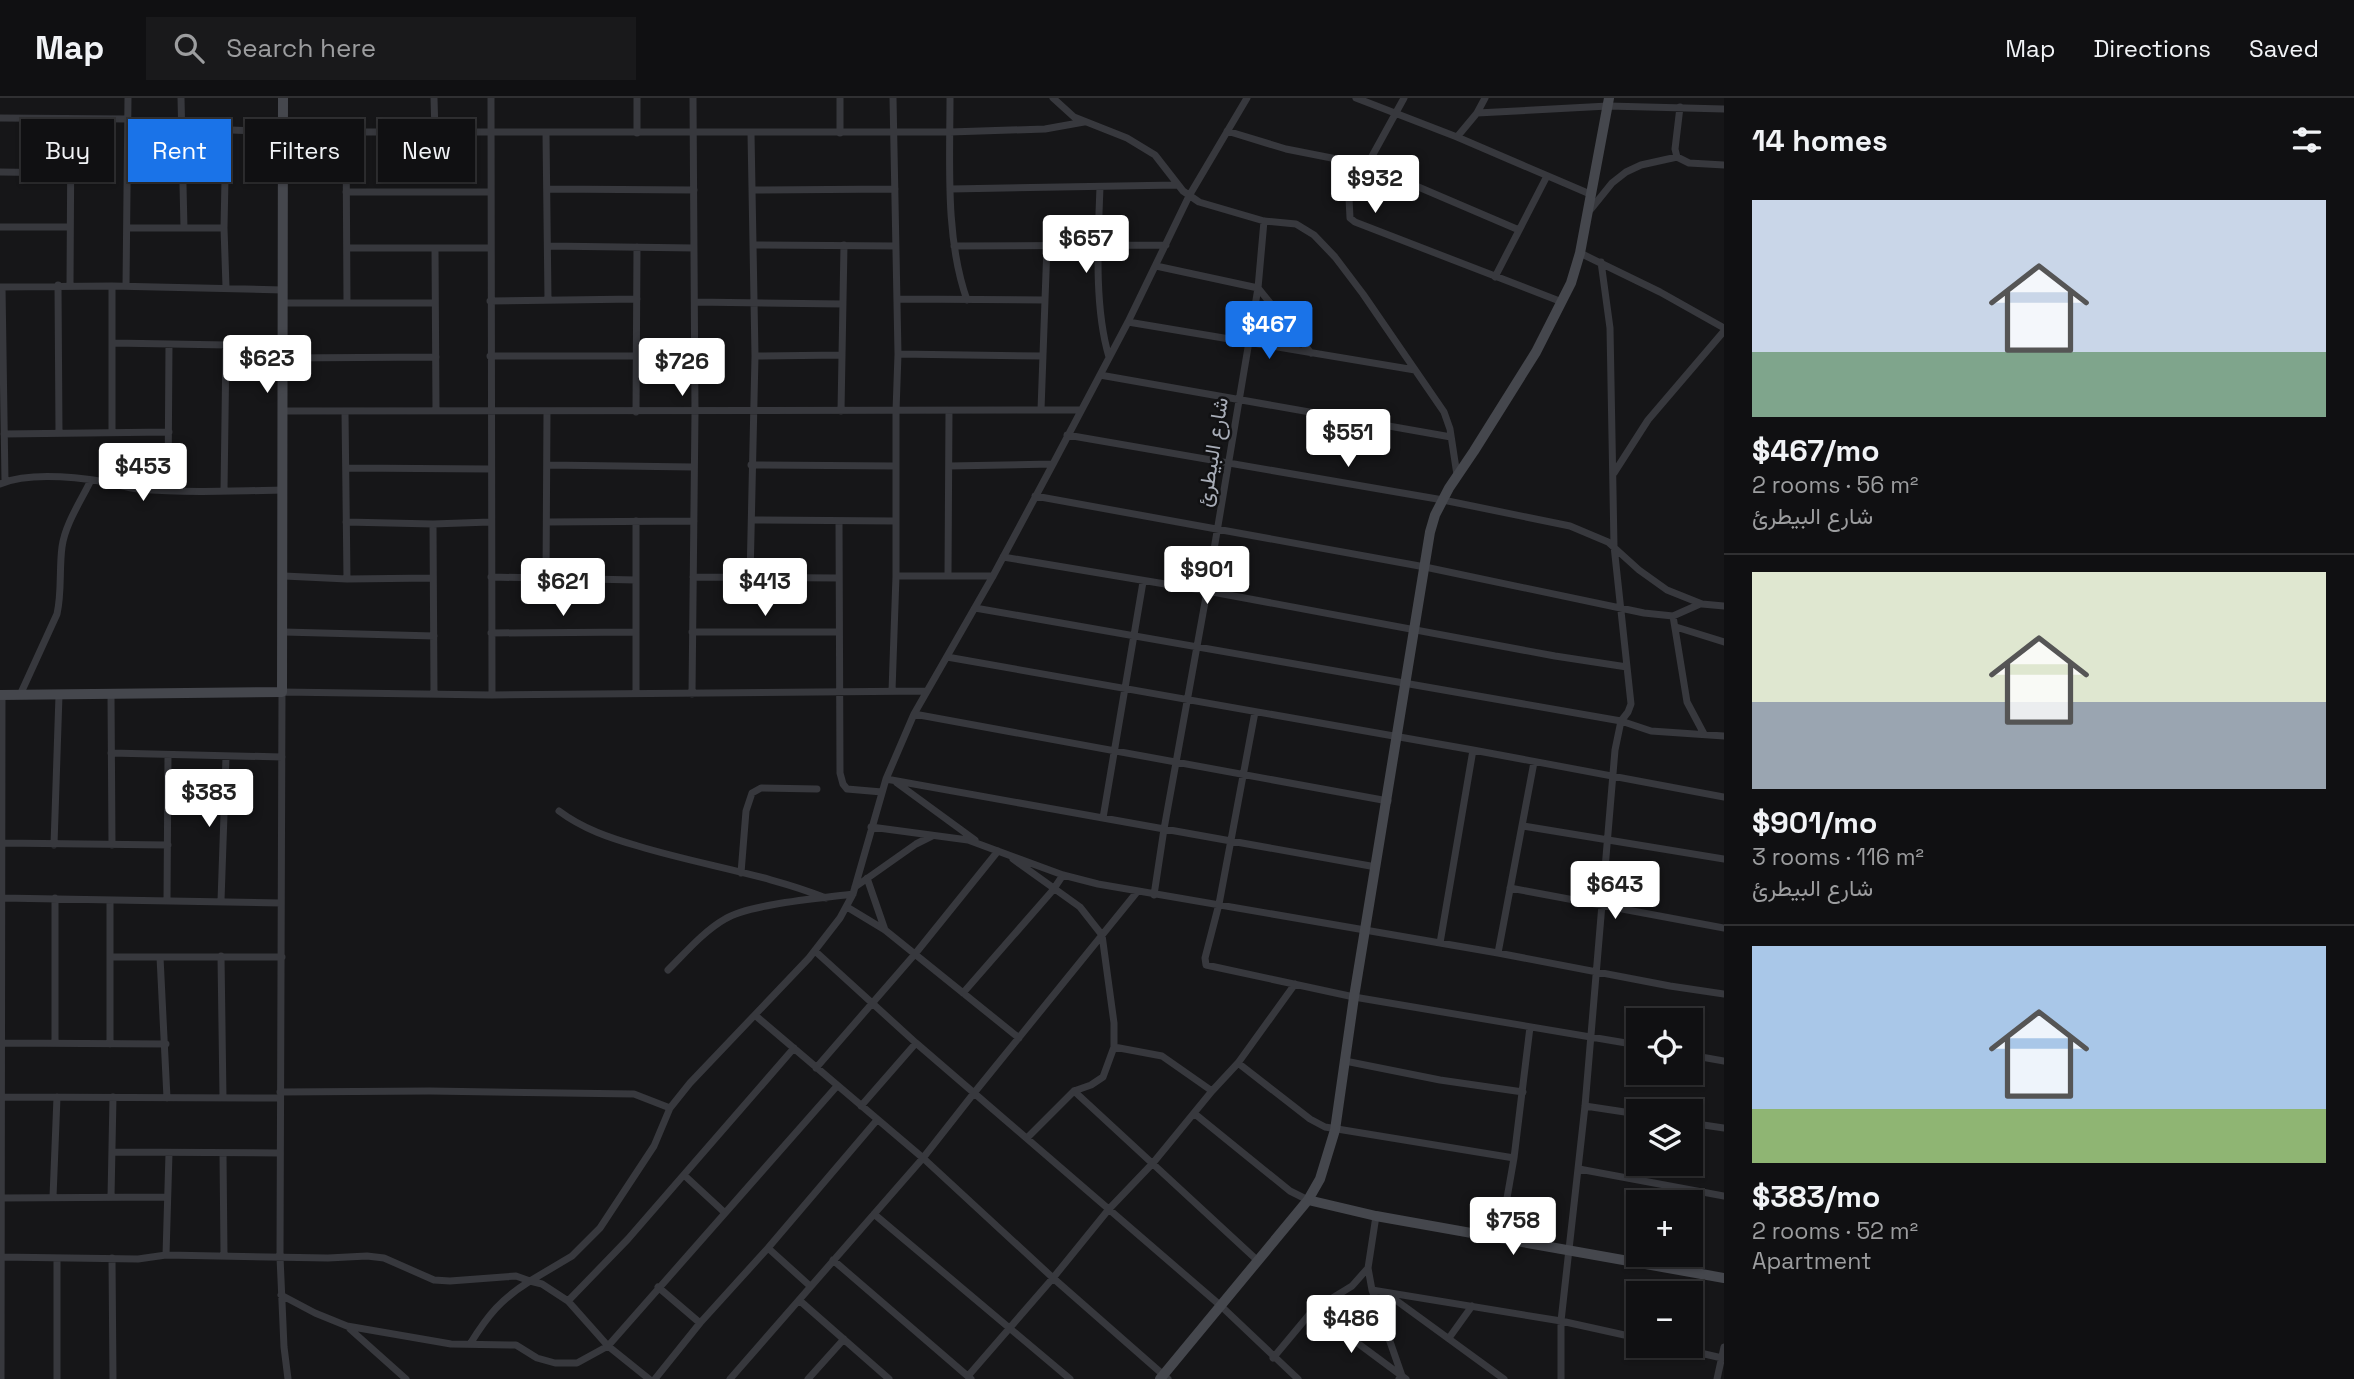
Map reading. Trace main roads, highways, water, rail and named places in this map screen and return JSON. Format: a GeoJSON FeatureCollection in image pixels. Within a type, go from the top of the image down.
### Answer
{"type":"FeatureCollection","features":[{"type":"Feature","properties":{"kind":"main road"},"geometry":{"type":"LineString","coordinates":[[1,695],[282,692],[283,98]]}},
{"type":"Feature","properties":{"kind":"main road"},"geometry":{"type":"LineString","coordinates":[[1164,1378],[1308,1200],[1320,1179],[1335,1130],[1354,997],[1430,532],[1443,499],[1480,443],[1562,302],[1580,253],[1609,102]]}},
{"type":"Feature","properties":{"kind":"main road"},"geometry":{"type":"LineString","coordinates":[[1308,1200],[1376,1216],[1724,1278]]}}]}
